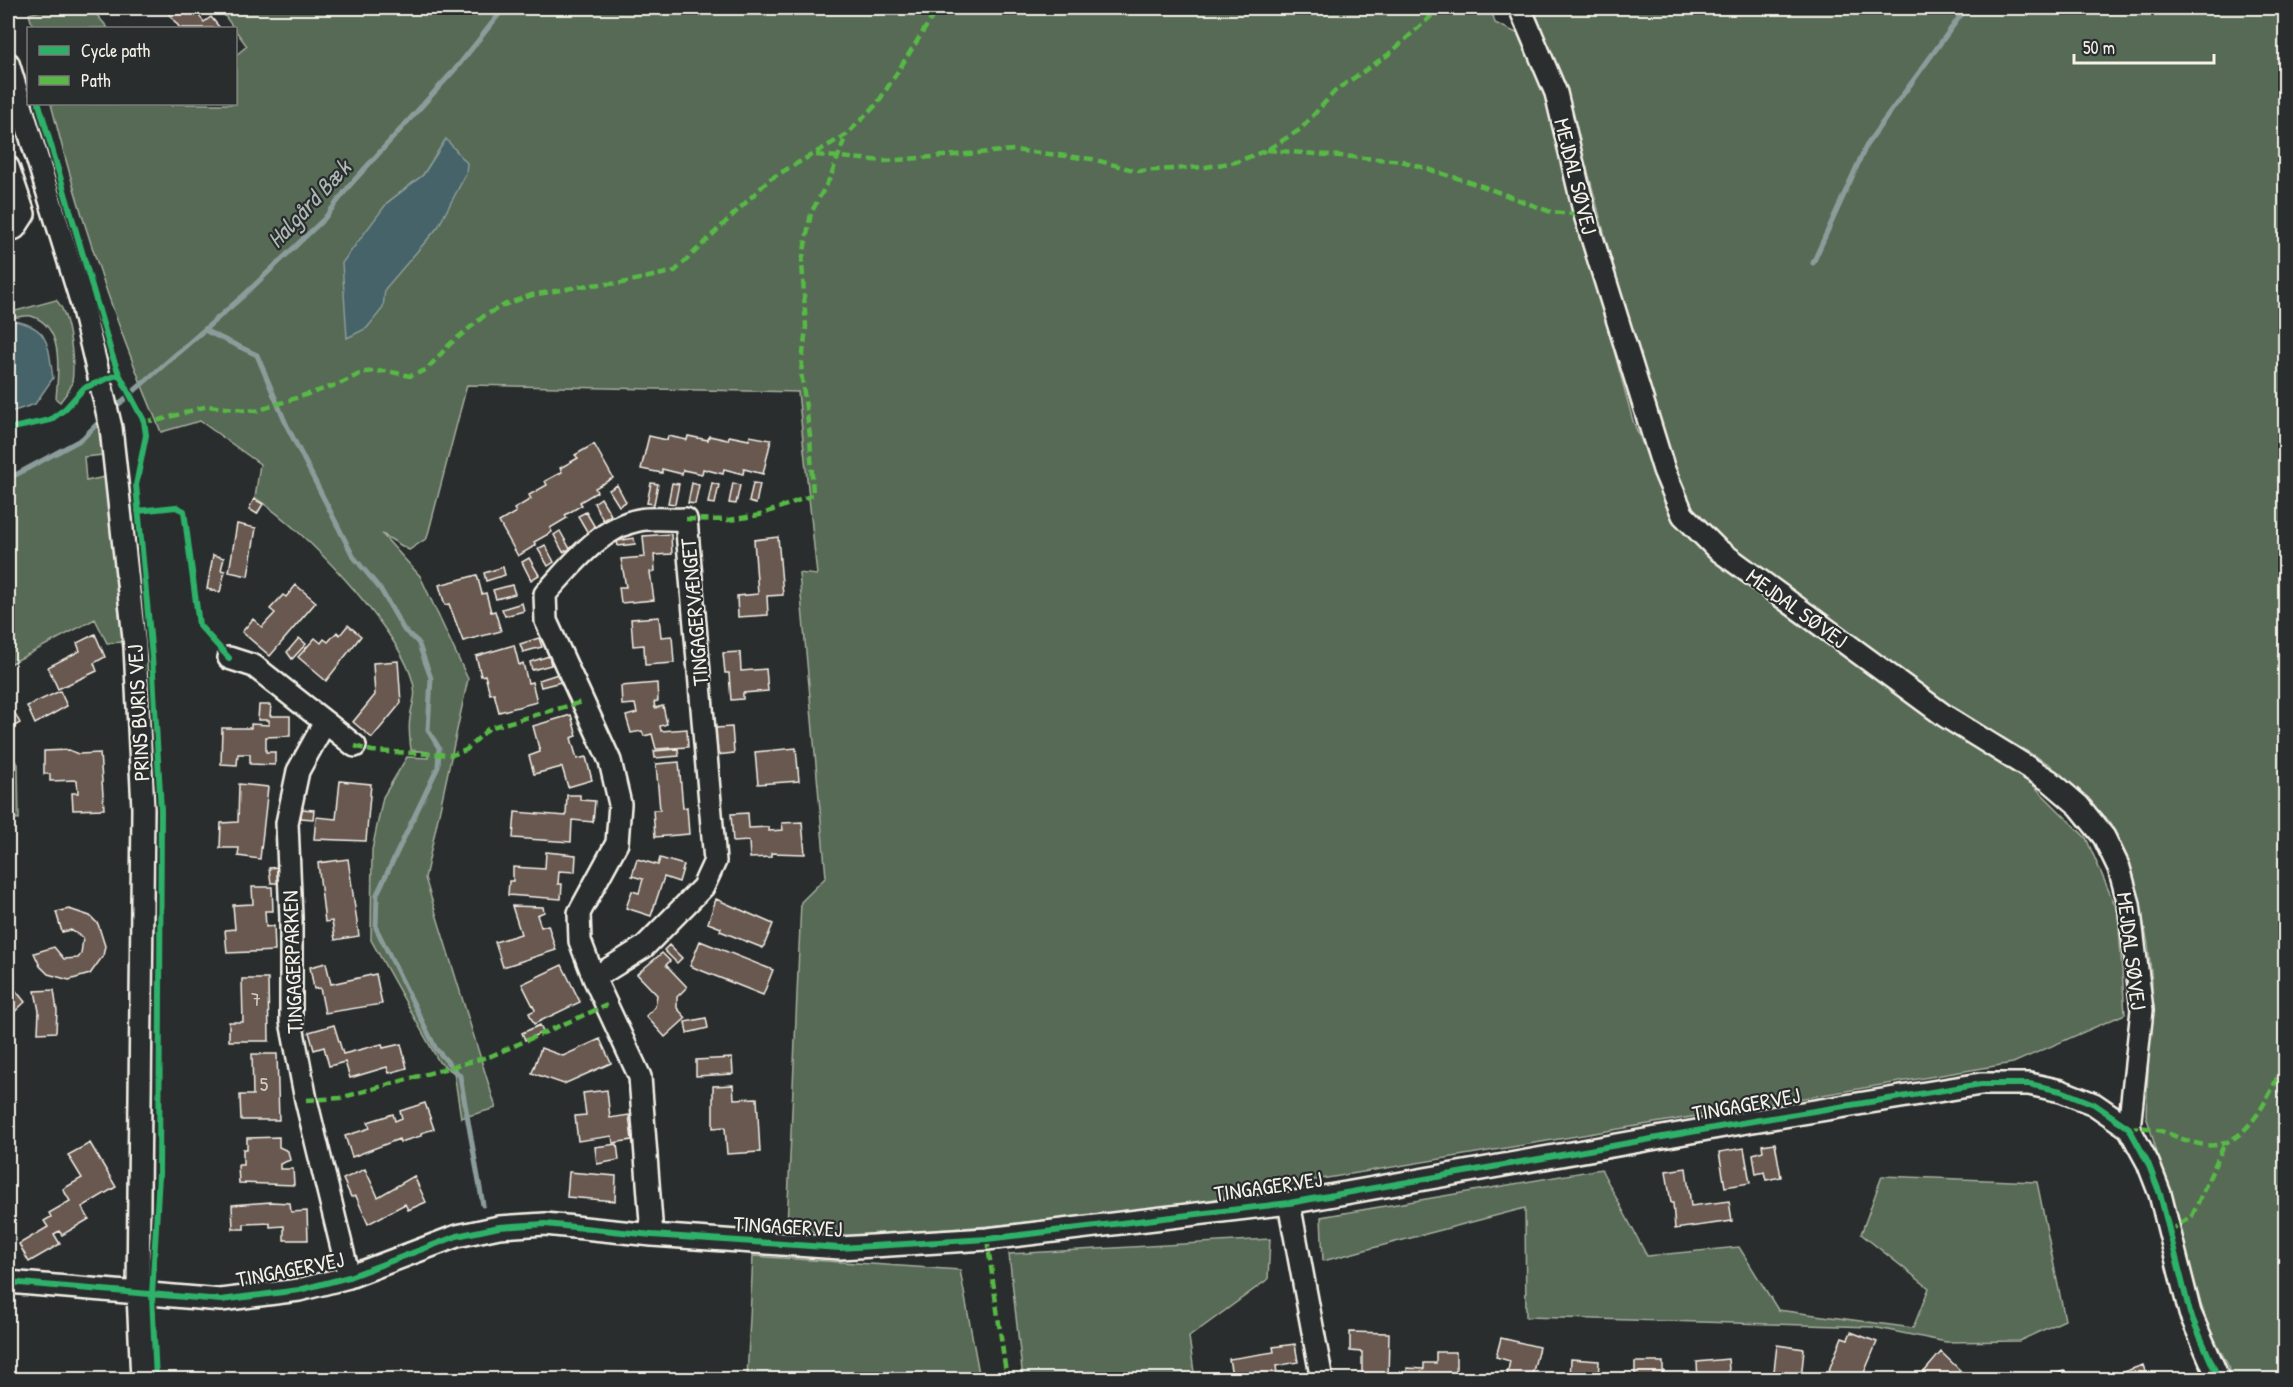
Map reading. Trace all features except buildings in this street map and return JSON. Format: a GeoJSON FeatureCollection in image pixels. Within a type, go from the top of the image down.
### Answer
{"type":"FeatureCollection","features":[{"type":"Feature","properties":{"kind":"street","name":"MEJDAL SØVEJ"},"geometry":{"type":"LineString","coordinates":[[1520,8],[1556,93],[1585,215],[1664,470],[1683,515],[1717,549],[1935,710],[2050,781],[2079,806],[2104,837],[2119,868],[2129,904],[2142,1010],[2129,1128]]}},
{"type":"Feature","properties":{"kind":"street","name":"PRINS BURIS VEJ"},"geometry":{"type":"LineString","coordinates":[[8,63],[81,301],[111,428],[131,612],[139,717],[142,808],[138,1294],[142,1380]]}},
{"type":"Feature","properties":{"kind":"street"},"geometry":{"type":"LineString","coordinates":[[8,166],[24,214],[15,228],[8,231]]}},
{"type":"Feature","properties":{"kind":"street","name":"TINGAGERVÆNGET"},"geometry":{"type":"LineString","coordinates":[[594,978],[644,947],[703,887],[715,861],[686,519],[639,520],[615,529],[583,552],[544,594],[546,621],[610,761],[620,804],[617,843],[579,913],[580,941],[594,978],[640,1077],[652,1235]]}},
{"type":"Feature","properties":{"kind":"street"},"geometry":{"type":"LineString","coordinates":[[229,658],[254,666],[355,746]]}},
{"type":"Feature","properties":{"kind":"street","name":"TINGAGERPARKEN"},"geometry":{"type":"LineString","coordinates":[[325,722],[298,771],[287,824],[291,918],[291,1021],[306,1100],[349,1277]]}},
{"type":"Feature","properties":{"kind":"street","name":"TINGAGERVEJ"},"geometry":{"type":"LineString","coordinates":[[8,1282],[221,1300],[299,1290],[349,1277],[457,1236],[499,1227],[545,1224],[652,1235],[840,1248],[987,1239],[1289,1203],[1753,1121],[1982,1084],[2029,1084],[2061,1091],[2094,1104],[2129,1128],[2148,1163],[2160,1194],[2190,1313],[2218,1380]]}},
{"type":"Feature","properties":{"kind":"street"},"geometry":{"type":"LineString","coordinates":[[1289,1203],[1322,1380]]}},
{"type":"Feature","properties":{"kind":"green space"},"geometry":{"type":"Polygon","coordinates":[[[51,8],[91,8],[107,27],[33,27],[29,14],[51,8]]]}},
{"type":"Feature","properties":{"kind":"green space"},"geometry":{"type":"Polygon","coordinates":[[[219,8],[1491,8],[1495,23],[1521,35],[1543,89],[1633,421],[1674,520],[1709,555],[2031,783],[2086,838],[2118,912],[2125,1014],[2013,1063],[1255,1190],[1188,1205],[990,1226],[839,1237],[787,1226],[801,902],[826,877],[799,573],[817,575],[798,392],[467,385],[427,538],[409,550],[382,534],[420,576],[468,679],[425,878],[496,1108],[461,1118],[454,1073],[439,1062],[371,940],[372,850],[383,797],[407,757],[428,758],[428,752],[411,750],[409,722],[415,695],[412,679],[403,657],[368,606],[297,531],[255,498],[260,464],[200,421],[161,432],[100,270],[51,105],[237,105],[237,54],[247,46],[237,32],[237,27],[233,27],[219,8]],[[446,139],[423,175],[387,203],[384,289],[438,227],[446,139]]]}},
{"type":"Feature","properties":{"kind":"green space"},"geometry":{"type":"Polygon","coordinates":[[[1526,8],[2285,8],[2285,1379],[2235,1379],[2207,1324],[2146,1115],[2152,982],[2148,944],[2133,872],[2110,822],[2049,764],[1935,699],[1705,526],[1677,486],[1624,308],[1587,168],[1560,87],[1526,8]]]}},
{"type":"Feature","properties":{"kind":"green space"},"geometry":{"type":"Polygon","coordinates":[[[56,300],[61,307],[68,328],[73,367],[71,386],[60,402],[56,399],[57,352],[50,330],[42,321],[31,316],[8,318],[8,313],[56,300]]]}},
{"type":"Feature","properties":{"kind":"green space"},"geometry":{"type":"Polygon","coordinates":[[[98,423],[103,455],[84,457],[86,481],[105,477],[123,642],[107,643],[95,619],[8,665],[8,479],[82,439],[98,423]]]}},
{"type":"Feature","properties":{"kind":"green space"},"geometry":{"type":"Polygon","coordinates":[[[8,754],[18,764],[19,819],[8,818],[8,754]]]}},
{"type":"Feature","properties":{"kind":"green space"},"geometry":{"type":"Polygon","coordinates":[[[1601,1169],[1647,1256],[1739,1247],[1778,1310],[1913,1328],[1929,1288],[1861,1234],[1882,1176],[2037,1182],[2065,1320],[2019,1341],[1946,1342],[1873,1327],[1526,1317],[1525,1208],[1323,1261],[1321,1217],[1601,1169]]]}},
{"type":"Feature","properties":{"kind":"green space"},"geometry":{"type":"Polygon","coordinates":[[[1270,1239],[1268,1279],[1189,1337],[1195,1379],[1023,1379],[1009,1254],[1270,1239]]]}},
{"type":"Feature","properties":{"kind":"green space"},"geometry":{"type":"Polygon","coordinates":[[[753,1256],[960,1270],[980,1379],[747,1379],[753,1256]]]}},
{"type":"Feature","properties":{"kind":"water"},"geometry":{"type":"Polygon","coordinates":[[[446,139],[467,163],[466,174],[438,227],[385,289],[383,308],[367,328],[347,338],[342,263],[387,203],[423,175],[446,139]]]}},
{"type":"Feature","properties":{"kind":"water"},"geometry":{"type":"Polygon","coordinates":[[[15,321],[35,328],[46,340],[53,378],[35,404],[8,413],[8,324],[15,321]]]}},
{"type":"Feature","properties":{"kind":"waterway","name":"Halgård Bæk"},"geometry":{"type":"LineString","coordinates":[[119,404],[243,296],[324,219],[350,185],[458,66],[504,8]]}},
{"type":"Feature","properties":{"kind":"waterway"},"geometry":{"type":"LineString","coordinates":[[1813,263],[1867,144],[1966,8]]}},
{"type":"Feature","properties":{"kind":"waterway"},"geometry":{"type":"LineString","coordinates":[[204,330],[257,355],[286,424],[353,556],[381,590],[404,630],[418,642],[431,678],[428,730],[439,748],[438,767],[377,894],[376,928],[436,1049],[460,1076],[483,1205]]}},
{"type":"Feature","properties":{"kind":"waterway","name":"Halgård Bæk"},"geometry":{"type":"LineString","coordinates":[[8,479],[82,439],[98,423]]}},
{"type":"Feature","properties":{"kind":"marked path"},"geometry":{"type":"LineString","coordinates":[[144,421],[160,420],[207,406],[256,411],[339,384],[364,372],[387,371],[410,376],[426,370],[450,344],[484,316],[506,304],[532,295],[589,285],[622,283],[675,271],[770,179],[846,135],[877,104],[938,8]]}},
{"type":"Feature","properties":{"kind":"marked path"},"geometry":{"type":"LineString","coordinates":[[816,155],[885,161],[1014,150],[1092,159],[1137,171],[1206,167],[1236,162],[1267,150],[1301,129],[1336,90],[1389,54],[1440,8]]}},
{"type":"Feature","properties":{"kind":"marked path"},"geometry":{"type":"LineString","coordinates":[[686,519],[729,520],[760,515],[813,495],[810,436],[801,372],[806,327],[802,262],[811,213],[831,176],[846,135]]}},
{"type":"Feature","properties":{"kind":"marked path"},"geometry":{"type":"LineString","coordinates":[[1267,150],[1402,161],[1482,186],[1551,212],[1585,215]]}},
{"type":"Feature","properties":{"kind":"marked path"},"geometry":{"type":"LineString","coordinates":[[136,668],[152,667]]}},
{"type":"Feature","properties":{"kind":"marked path"},"geometry":{"type":"LineString","coordinates":[[355,746],[372,751],[452,755],[466,750],[489,728],[582,702]]}},
{"type":"Feature","properties":{"kind":"marked path"},"geometry":{"type":"LineString","coordinates":[[140,763],[158,762]]}},
{"type":"Feature","properties":{"kind":"marked path"},"geometry":{"type":"LineString","coordinates":[[306,1100],[340,1098],[491,1056],[607,1005]]}},
{"type":"Feature","properties":{"kind":"marked path"},"geometry":{"type":"LineString","coordinates":[[2129,1128],[2150,1128],[2205,1145],[2220,1144],[2234,1138],[2257,1115],[2274,1084],[2286,1055]]}},
{"type":"Feature","properties":{"kind":"marked path"},"geometry":{"type":"LineString","coordinates":[[2169,1231],[2192,1216],[2224,1145]]}},
{"type":"Feature","properties":{"kind":"marked path"},"geometry":{"type":"LineString","coordinates":[[987,1239],[1007,1380]]}},
{"type":"Feature","properties":{"kind":"cycle path"},"geometry":{"type":"LineString","coordinates":[[39,105],[112,355],[119,374],[144,421],[146,435],[136,485],[152,657],[161,810],[159,1175],[152,1295],[156,1380]]}},
{"type":"Feature","properties":{"kind":"cycle path"},"geometry":{"type":"LineString","coordinates":[[8,429],[50,420],[65,409],[84,388],[119,374]]}},
{"type":"Feature","properties":{"kind":"cycle path"},"geometry":{"type":"LineString","coordinates":[[138,511],[176,507],[184,511],[199,625],[229,658]]}},
{"type":"Feature","properties":{"kind":"cycle path"},"geometry":{"type":"LineString","coordinates":[[8,1282],[221,1300],[299,1290],[349,1277],[457,1236],[499,1227],[545,1224],[652,1235],[840,1248],[987,1239],[1289,1203],[1753,1121],[1981,1084],[2029,1084],[2061,1091],[2094,1104],[2129,1128],[2148,1163],[2160,1194],[2190,1313],[2219,1380]]}}]}
